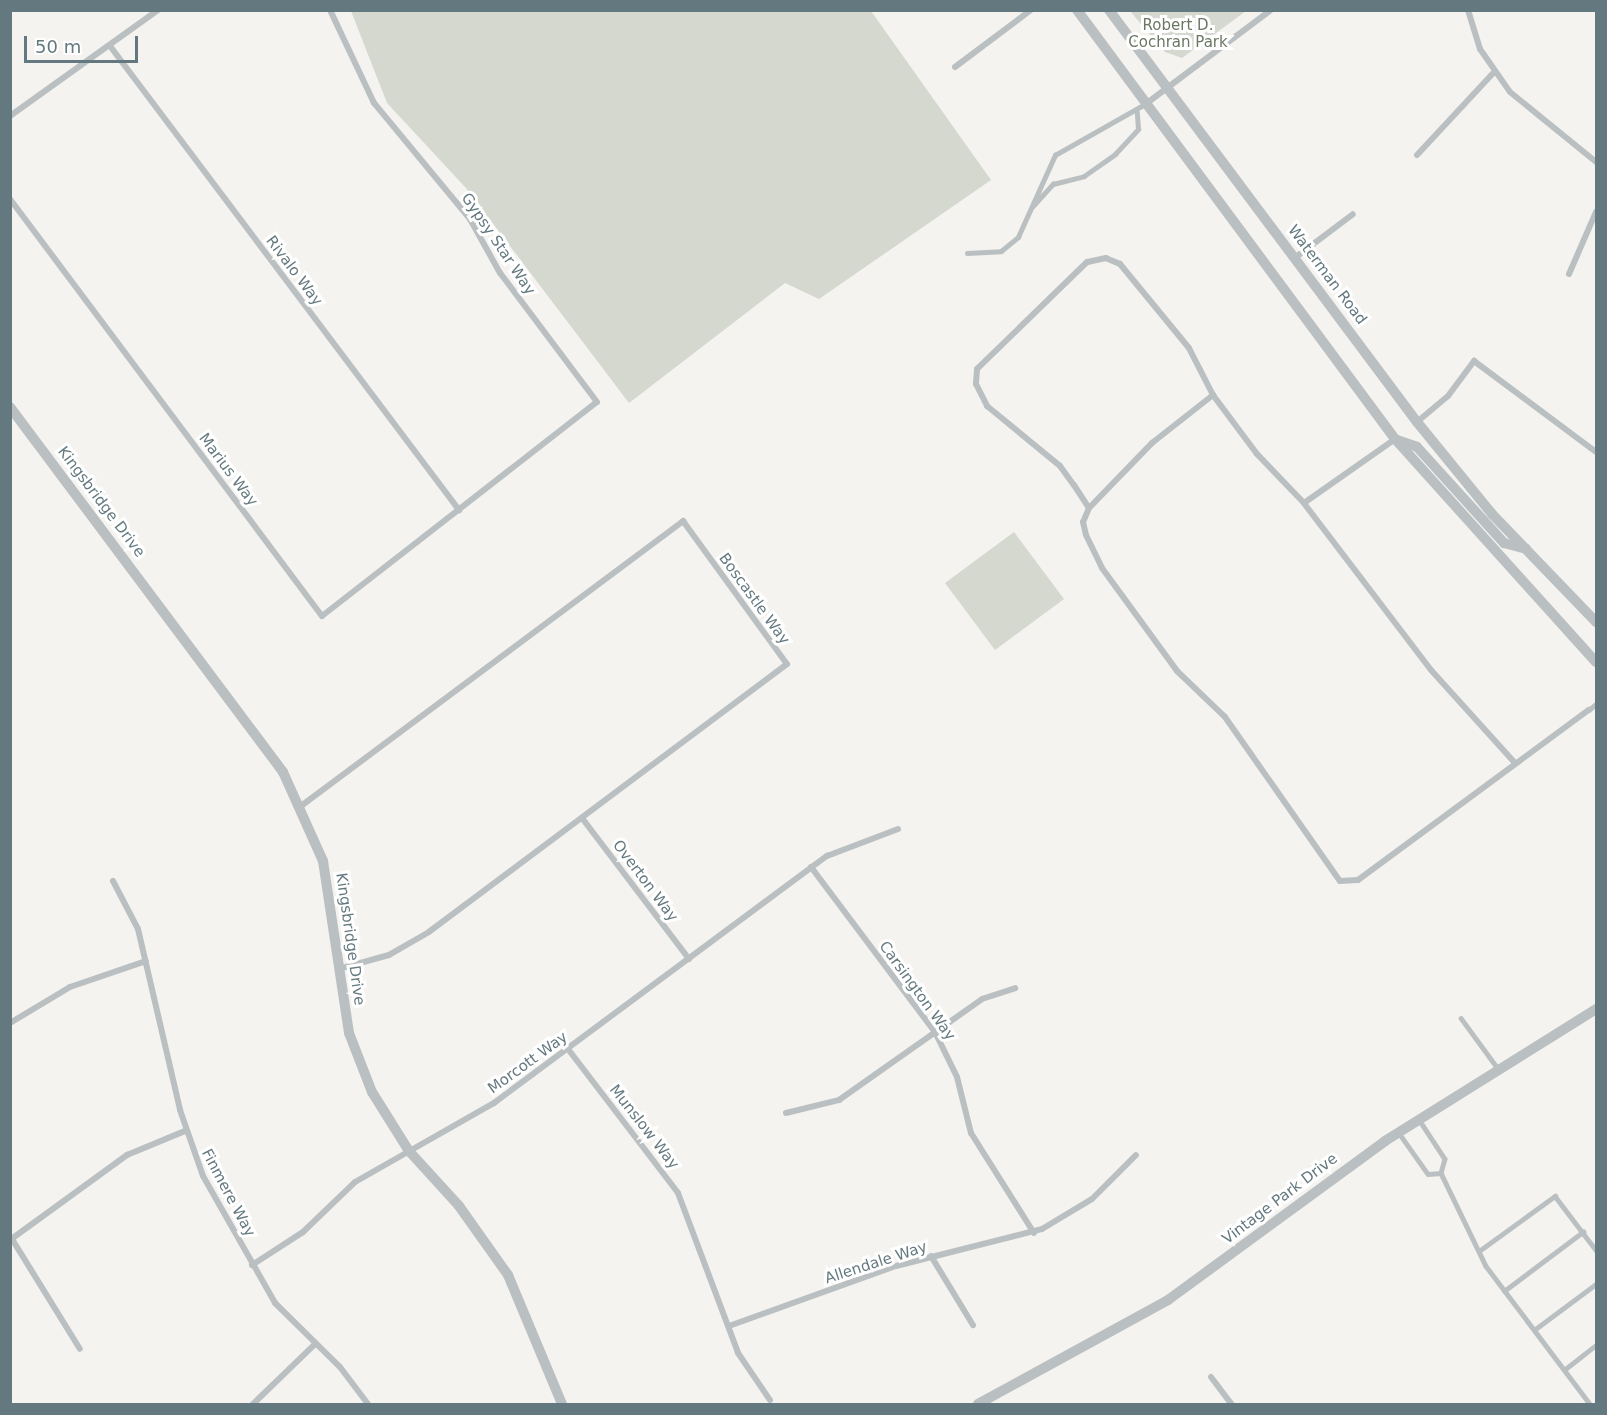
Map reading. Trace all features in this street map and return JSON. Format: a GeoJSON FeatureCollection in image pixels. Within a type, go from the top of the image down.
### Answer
{"type":"FeatureCollection","features":[{"type":"Feature","properties":{"kind":"street"},"geometry":{"type":"LineString","coordinates":[[10,116],[158,10]]}},
{"type":"Feature","properties":{"kind":"street","name":"Gypsy Star Way"},"geometry":{"type":"LineString","coordinates":[[330,10],[374,104],[470,219],[500,273],[597,402],[459,510]]}},
{"type":"Feature","properties":{"kind":"street"},"geometry":{"type":"LineString","coordinates":[[955,67],[1031,10]]}},
{"type":"Feature","properties":{"kind":"street","name":"Waterman Road"},"geometry":{"type":"LineString","coordinates":[[1077,10],[1395,439],[1596,662]]}},
{"type":"Feature","properties":{"kind":"street","name":"Waterman Road"},"geometry":{"type":"LineString","coordinates":[[1109,10],[1167,90],[1296,257],[1417,422],[1492,514],[1596,622]]}},
{"type":"Feature","properties":{"kind":"street"},"geometry":{"type":"LineString","coordinates":[[1147,104],[1271,10]]}},
{"type":"Feature","properties":{"kind":"street"},"geometry":{"type":"LineString","coordinates":[[1468,10],[1494,72],[1527,107],[1596,162]]}},
{"type":"Feature","properties":{"kind":"street","name":"Rivalo Way"},"geometry":{"type":"LineString","coordinates":[[110,46],[459,510]]}},
{"type":"Feature","properties":{"kind":"street"},"geometry":{"type":"LineString","coordinates":[[1417,155],[1494,72]]}},
{"type":"Feature","properties":{"kind":"street","name":"Marius Way"},"geometry":{"type":"LineString","coordinates":[[10,199],[322,616],[459,510]]}},
{"type":"Feature","properties":{"kind":"street"},"geometry":{"type":"LineString","coordinates":[[1569,274],[1596,212]]}},
{"type":"Feature","properties":{"kind":"street"},"geometry":{"type":"LineString","coordinates":[[1296,257],[1353,214]]}},
{"type":"Feature","properties":{"kind":"street"},"geometry":{"type":"LineString","coordinates":[[1089,508],[1059,466],[987,406],[975,374],[1087,262],[1106,258],[1120,264],[1189,348],[1213,395],[1257,454],[1304,503],[1431,670],[1515,763]]}},
{"type":"Feature","properties":{"kind":"street"},"geometry":{"type":"LineString","coordinates":[[1417,422],[1448,396],[1474,361],[1596,452]]}},
{"type":"Feature","properties":{"kind":"street"},"geometry":{"type":"LineString","coordinates":[[1213,395],[1152,443],[1089,508],[1083,522],[1086,535],[1102,568],[1177,671],[1225,717],[1340,881],[1358,880],[1589,710]]}},
{"type":"Feature","properties":{"kind":"street","name":"Kingsbridge Drive"},"geometry":{"type":"LineString","coordinates":[[10,406],[264,746],[301,806],[331,893],[339,969],[360,1066],[409,1151],[459,1206],[508,1275],[562,1404]]}},
{"type":"Feature","properties":{"kind":"street"},"geometry":{"type":"LineString","coordinates":[[1304,503],[1395,439]]}},
{"type":"Feature","properties":{"kind":"street","name":"Waterman Road"},"geometry":{"type":"LineString","coordinates":[[1395,439],[1418,447],[1504,543],[1529,550]]}},
{"type":"Feature","properties":{"kind":"street","name":"Boscastle Way"},"geometry":{"type":"LineString","coordinates":[[301,806],[683,521],[787,664],[413,942],[339,969]]}},
{"type":"Feature","properties":{"kind":"street","name":"Overton Way"},"geometry":{"type":"LineString","coordinates":[[582,818],[689,959]]}},
{"type":"Feature","properties":{"kind":"street","name":"Morcott Way"},"geometry":{"type":"LineString","coordinates":[[252,1264],[303,1232],[339,1193],[494,1103],[811,867],[849,844],[898,829]]}},
{"type":"Feature","properties":{"kind":"street","name":"Carsington Way"},"geometry":{"type":"LineString","coordinates":[[811,867],[935,1032],[957,1077],[971,1133],[1034,1233]]}},
{"type":"Feature","properties":{"kind":"street","name":"Finmere Way"},"geometry":{"type":"LineString","coordinates":[[113,881],[129,908],[146,961],[185,1131],[203,1176],[275,1303],[314,1345],[340,1367],[368,1404]]}},
{"type":"Feature","properties":{"kind":"street"},"geometry":{"type":"LineString","coordinates":[[10,1023],[70,987],[146,961]]}},
{"type":"Feature","properties":{"kind":"street"},"geometry":{"type":"LineString","coordinates":[[786,1113],[839,1100],[982,999],[1015,988]]}},
{"type":"Feature","properties":{"kind":"street","name":"Vintage Park Drive"},"geometry":{"type":"LineString","coordinates":[[978,1404],[1168,1300],[1399,1132],[1596,1009]]}},
{"type":"Feature","properties":{"kind":"street","name":"Munslow Way"},"geometry":{"type":"LineString","coordinates":[[568,1049],[678,1193],[745,1368],[770,1400]]}},
{"type":"Feature","properties":{"kind":"street"},"geometry":{"type":"LineString","coordinates":[[80,1349],[11,1240],[127,1155],[185,1131]]}},
{"type":"Feature","properties":{"kind":"street","name":"Allendale Way"},"geometry":{"type":"LineString","coordinates":[[729,1326],[931,1256],[1034,1233],[1092,1199],[1136,1155]]}},
{"type":"Feature","properties":{"kind":"street"},"geometry":{"type":"LineString","coordinates":[[931,1256],[973,1325]]}},
{"type":"Feature","properties":{"kind":"street"},"geometry":{"type":"LineString","coordinates":[[253,1404],[314,1345]]}},
{"type":"Feature","properties":{"kind":"street"},"geometry":{"type":"LineString","coordinates":[[1211,1377],[1231,1404]]}},
{"type":"Feature","properties":{"kind":"lane"},"geometry":{"type":"LineString","coordinates":[[967,253],[1001,251],[1018,237],[1055,155],[1124,113],[1137,113],[1147,104]]}},
{"type":"Feature","properties":{"kind":"lane"},"geometry":{"type":"LineString","coordinates":[[1031,208],[1053,184],[1084,176],[1115,154],[1138,129],[1137,113]]}},
{"type":"Feature","properties":{"kind":"lane"},"geometry":{"type":"LineString","coordinates":[[1589,710],[1596,704]]}},
{"type":"Feature","properties":{"kind":"lane"},"geometry":{"type":"LineString","coordinates":[[1461,1018],[1498,1070]]}},
{"type":"Feature","properties":{"kind":"lane"},"geometry":{"type":"LineString","coordinates":[[1419,1120],[1445,1159],[1441,1173],[1479,1251],[1504,1291],[1590,1404]]}},
{"type":"Feature","properties":{"kind":"lane"},"geometry":{"type":"LineString","coordinates":[[1399,1132],[1428,1174],[1441,1173]]}},
{"type":"Feature","properties":{"kind":"lane"},"geometry":{"type":"LineString","coordinates":[[1479,1251],[1550,1197],[1559,1198],[1596,1250]]}},
{"type":"Feature","properties":{"kind":"lane"},"geometry":{"type":"LineString","coordinates":[[1504,1291],[1583,1232]]}},
{"type":"Feature","properties":{"kind":"lane"},"geometry":{"type":"LineString","coordinates":[[1534,1330],[1596,1284]]}},
{"type":"Feature","properties":{"kind":"lane"},"geometry":{"type":"LineString","coordinates":[[1564,1370],[1596,1345]]}},
{"type":"Feature","properties":{"kind":"green space"},"geometry":{"type":"Polygon","coordinates":[[[351,11],[871,11],[991,180],[819,299],[785,283],[629,403],[466,188],[387,103],[351,11]]]}},
{"type":"Feature","properties":{"kind":"green space","name":"Robert D. Cochran Park"},"geometry":{"type":"Polygon","coordinates":[[[1130,11],[1246,11],[1182,58],[1165,52],[1130,11]]]}},
{"type":"Feature","properties":{"kind":"green space"},"geometry":{"type":"Polygon","coordinates":[[[1014,532],[1064,599],[995,650],[945,583],[1014,532]]]}}]}
